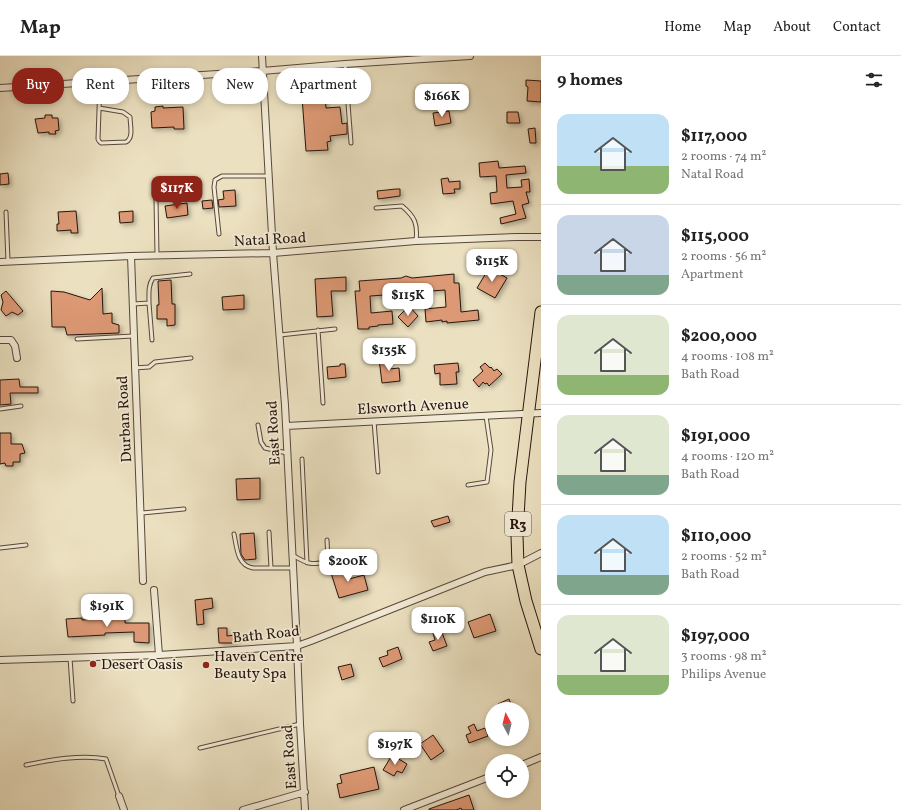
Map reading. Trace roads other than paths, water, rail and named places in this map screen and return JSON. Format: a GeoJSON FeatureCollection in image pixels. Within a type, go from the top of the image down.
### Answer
{"type":"FeatureCollection","features":[{"type":"Feature","properties":{"kind":"highway","name":"R3"},"geometry":{"type":"LineString","coordinates":[[541,312],[519,494],[517,536],[518,565],[526,601],[541,649]]}},
{"type":"Feature","properties":{"kind":"street","name":"East Road"},"geometry":{"type":"LineString","coordinates":[[262,56],[262,68]]}},
{"type":"Feature","properties":{"kind":"street"},"geometry":{"type":"LineString","coordinates":[[268,70],[470,56]]}},
{"type":"Feature","properties":{"kind":"street"},"geometry":{"type":"LineString","coordinates":[[129,80],[212,74]]}},
{"type":"Feature","properties":{"kind":"street"},"geometry":{"type":"LineString","coordinates":[[0,88],[72,84]]}},
{"type":"Feature","properties":{"kind":"street","name":"East Road"},"geometry":{"type":"LineString","coordinates":[[264,104],[286,426],[305,810]]}},
{"type":"Feature","properties":{"kind":"street","name":"Natal Road"},"geometry":{"type":"LineString","coordinates":[[0,262],[157,255],[273,253],[416,242],[541,237]]}},
{"type":"Feature","properties":{"kind":"street","name":"Durban Road"},"geometry":{"type":"LineString","coordinates":[[131,256],[134,368],[138,413],[144,581]]}},
{"type":"Feature","properties":{"kind":"street"},"geometry":{"type":"LineString","coordinates":[[0,340],[11,340],[14,343],[17,358]]}},
{"type":"Feature","properties":{"kind":"street","name":"Elsworth Avenue"},"geometry":{"type":"LineString","coordinates":[[286,426],[541,413]]}},
{"type":"Feature","properties":{"kind":"street","name":"Bath Road"},"geometry":{"type":"LineString","coordinates":[[0,660],[159,655],[297,646],[311,642],[485,572],[518,565],[541,553]]}},
{"type":"Feature","properties":{"kind":"street"},"geometry":{"type":"LineString","coordinates":[[154,590],[159,655]]}},
{"type":"Feature","properties":{"kind":"street"},"geometry":{"type":"LineString","coordinates":[[529,762],[541,757]]}},
{"type":"Feature","properties":{"kind":"street"},"geometry":{"type":"LineString","coordinates":[[404,810],[485,779]]}},
{"type":"Feature","properties":{"kind":"street"},"geometry":{"type":"LineString","coordinates":[[243,810],[305,792]]}},
{"type":"Feature","properties":{"kind":"street"},"geometry":{"type":"LineString","coordinates":[[119,796],[124,810]]}},
{"type":"Feature","properties":{"kind":"lane"},"geometry":{"type":"LineString","coordinates":[[345,64],[351,143]]}},
{"type":"Feature","properties":{"kind":"lane"},"geometry":{"type":"LineString","coordinates":[[99,104],[99,108],[99,141],[101,143],[126,142],[129,140],[131,137],[130,117],[123,112],[99,108]]}},
{"type":"Feature","properties":{"kind":"lane"},"geometry":{"type":"LineString","coordinates":[[219,234],[214,187],[216,180],[222,176],[268,176]]}},
{"type":"Feature","properties":{"kind":"lane"},"geometry":{"type":"LineString","coordinates":[[156,199],[157,255]]}},
{"type":"Feature","properties":{"kind":"lane"},"geometry":{"type":"LineString","coordinates":[[376,208],[402,206],[410,213],[417,225],[416,242]]}},
{"type":"Feature","properties":{"kind":"lane"},"geometry":{"type":"LineString","coordinates":[[6,212],[8,261]]}},
{"type":"Feature","properties":{"kind":"lane"},"geometry":{"type":"LineString","coordinates":[[152,340],[149,287],[153,278],[190,274]]}},
{"type":"Feature","properties":{"kind":"lane"},"geometry":{"type":"LineString","coordinates":[[133,304],[149,303]]}},
{"type":"Feature","properties":{"kind":"lane"},"geometry":{"type":"LineString","coordinates":[[280,335],[334,329]]}},
{"type":"Feature","properties":{"kind":"lane"},"geometry":{"type":"LineString","coordinates":[[318,330],[324,403]]}},
{"type":"Feature","properties":{"kind":"lane"},"geometry":{"type":"LineString","coordinates":[[77,339],[133,336]]}},
{"type":"Feature","properties":{"kind":"lane"},"geometry":{"type":"LineString","coordinates":[[134,368],[149,367],[155,362],[191,358]]}},
{"type":"Feature","properties":{"kind":"lane"},"geometry":{"type":"LineString","coordinates":[[0,409],[21,406]]}},
{"type":"Feature","properties":{"kind":"lane"},"geometry":{"type":"LineString","coordinates":[[468,485],[487,482],[491,450],[486,416]]}},
{"type":"Feature","properties":{"kind":"lane"},"geometry":{"type":"LineString","coordinates":[[374,422],[378,472]]}},
{"type":"Feature","properties":{"kind":"lane"},"geometry":{"type":"LineString","coordinates":[[258,425],[261,442],[265,448],[287,453]]}},
{"type":"Feature","properties":{"kind":"lane"},"geometry":{"type":"LineString","coordinates":[[302,459],[307,563]]}},
{"type":"Feature","properties":{"kind":"lane"},"geometry":{"type":"LineString","coordinates":[[142,514],[184,509]]}},
{"type":"Feature","properties":{"kind":"lane"},"geometry":{"type":"LineString","coordinates":[[269,532],[271,568]]}},
{"type":"Feature","properties":{"kind":"lane"},"geometry":{"type":"LineString","coordinates":[[234,534],[238,555],[243,564],[253,568],[293,568]]}},
{"type":"Feature","properties":{"kind":"lane"},"geometry":{"type":"LineString","coordinates":[[292,555],[307,563],[317,564],[325,562],[328,558],[327,540]]}},
{"type":"Feature","properties":{"kind":"lane"},"geometry":{"type":"LineString","coordinates":[[0,548],[26,545]]}},
{"type":"Feature","properties":{"kind":"lane"},"geometry":{"type":"LineString","coordinates":[[292,555],[297,646]]}},
{"type":"Feature","properties":{"kind":"lane"},"geometry":{"type":"LineString","coordinates":[[70,658],[73,701]]}},
{"type":"Feature","properties":{"kind":"lane"},"geometry":{"type":"LineString","coordinates":[[200,748],[300,724]]}},
{"type":"Feature","properties":{"kind":"lane"},"geometry":{"type":"LineString","coordinates":[[26,765],[46,761],[95,756],[106,759],[119,796]]}},
{"type":"Feature","properties":{"kind":"place","name":"Desert Oasis"},"geometry":{"type":"Point","coordinates":[93,664]}},
{"type":"Feature","properties":{"kind":"place","name":"Haven Centre Beauty Spa"},"geometry":{"type":"Point","coordinates":[206,665]}}]}
